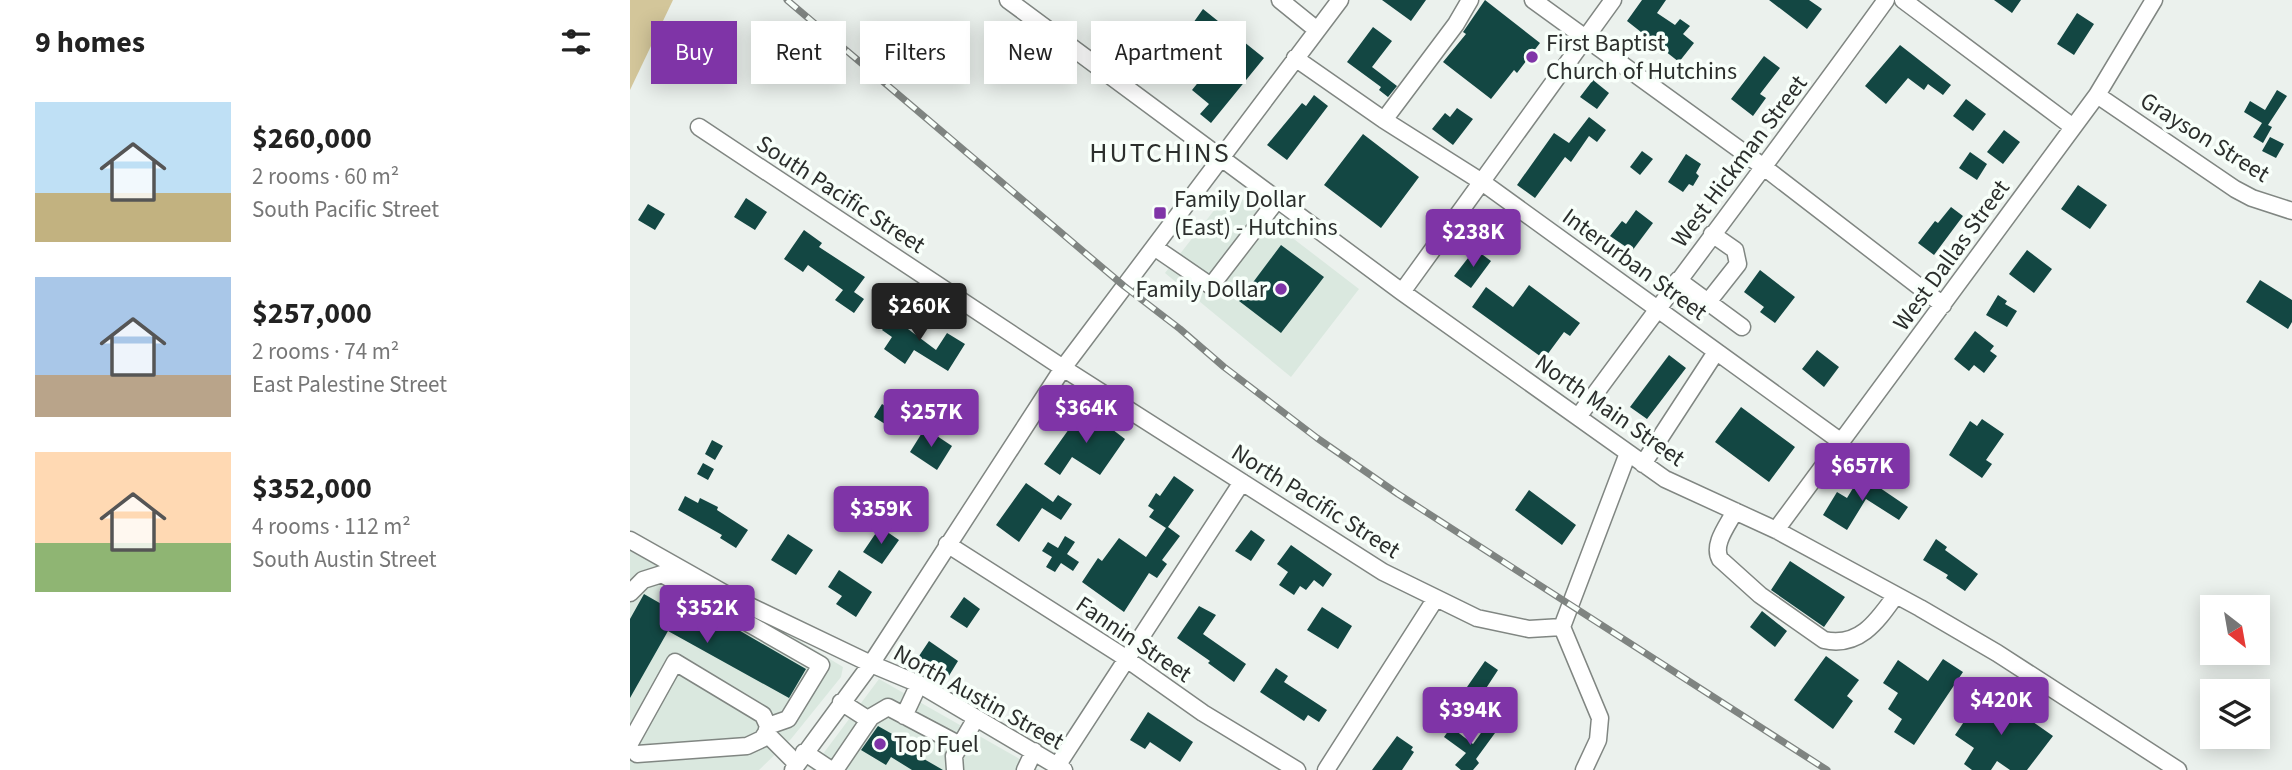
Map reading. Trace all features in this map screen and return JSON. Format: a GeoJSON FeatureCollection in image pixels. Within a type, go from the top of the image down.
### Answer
{"type":"FeatureCollection","features":[{"type":"Feature","properties":{"kind":"street","name":"North Main Street"},"geometry":{"type":"LineString","coordinates":[[1008,0],[1402,292],[1665,479],[1776,530],[1896,595],[1997,653],[2178,770]]}},
{"type":"Feature","properties":{"kind":"street"},"geometry":{"type":"LineString","coordinates":[[1280,0],[1317,30]]}},
{"type":"Feature","properties":{"kind":"street"},"geometry":{"type":"LineString","coordinates":[[795,764],[871,664],[1063,368],[1340,0]]}},
{"type":"Feature","properties":{"kind":"street"},"geometry":{"type":"LineString","coordinates":[[1384,120],[1456,24],[1469,0]]}},
{"type":"Feature","properties":{"kind":"street"},"geometry":{"type":"LineString","coordinates":[[1533,0],[1765,168],[1943,305]]}},
{"type":"Feature","properties":{"kind":"street"},"geometry":{"type":"LineString","coordinates":[[1402,292],[1613,0]]}},
{"type":"Feature","properties":{"kind":"street","name":"West Hickman Street"},"geometry":{"type":"LineString","coordinates":[[1578,417],[1712,234],[1765,168],[1886,0]]}},
{"type":"Feature","properties":{"kind":"street"},"geometry":{"type":"LineString","coordinates":[[1903,0],[2073,127]]}},
{"type":"Feature","properties":{"kind":"street","name":"West Dallas Street"},"geometry":{"type":"LineString","coordinates":[[1776,530],[2097,95],[2154,0]]}},
{"type":"Feature","properties":{"kind":"street","name":"Interurban Street"},"geometry":{"type":"LineString","coordinates":[[1296,58],[1384,120],[1482,183],[1840,441]]}},
{"type":"Feature","properties":{"kind":"street","name":"Grayson Street"},"geometry":{"type":"LineString","coordinates":[[2097,95],[2235,189],[2252,198],[2290,205]]}},
{"type":"Feature","properties":{"kind":"street","name":"South Pacific Street"},"geometry":{"type":"LineString","coordinates":[[699,127],[1063,368]]}},
{"type":"Feature","properties":{"kind":"street"},"geometry":{"type":"LineString","coordinates":[[1154,247],[1211,286],[1277,200]]}},
{"type":"Feature","properties":{"kind":"street"},"geometry":{"type":"LineString","coordinates":[[1708,302],[1738,264],[1735,250],[1712,234]]}},
{"type":"Feature","properties":{"kind":"street"},"geometry":{"type":"LineString","coordinates":[[1678,280],[1742,327]]}},
{"type":"Feature","properties":{"kind":"street"},"geometry":{"type":"LineString","coordinates":[[1643,464],[1716,352]]}},
{"type":"Feature","properties":{"kind":"street","name":"North Pacific Street"},"geometry":{"type":"LineString","coordinates":[[1063,368],[1383,572],[1477,618],[1529,629],[1562,627]]}},
{"type":"Feature","properties":{"kind":"street"},"geometry":{"type":"LineString","coordinates":[[1584,770],[1598,740],[1601,718],[1562,627],[1628,453]]}},
{"type":"Feature","properties":{"kind":"street"},"geometry":{"type":"LineString","coordinates":[[1061,768],[1126,659],[1242,482]]}},
{"type":"Feature","properties":{"kind":"street"},"geometry":{"type":"LineString","coordinates":[[1735,511],[1717,545],[1720,559],[1760,595],[1824,640],[1843,641],[1866,632],[1896,595]]}},
{"type":"Feature","properties":{"kind":"street","name":"North Austin Street"},"geometry":{"type":"LineString","coordinates":[[630,540],[731,597],[919,684],[1061,768]]}},
{"type":"Feature","properties":{"kind":"street","name":"Fannin Street"},"geometry":{"type":"LineString","coordinates":[[947,544],[1126,659],[1203,713],[1297,770]]}},
{"type":"Feature","properties":{"kind":"street"},"geometry":{"type":"LineString","coordinates":[[630,593],[643,580],[662,574],[821,664],[788,719],[767,730],[762,738],[747,746],[632,753],[675,662],[763,715],[767,730],[795,764],[833,770],[869,720],[888,707],[960,746]]}},
{"type":"Feature","properties":{"kind":"street"},"geometry":{"type":"LineString","coordinates":[[1326,770],[1436,598]]}},
{"type":"Feature","properties":{"kind":"street"},"geometry":{"type":"LineString","coordinates":[[904,716],[919,684]]}},
{"type":"Feature","properties":{"kind":"street"},"geometry":{"type":"LineString","coordinates":[[841,702],[869,720]]}},
{"type":"Feature","properties":{"kind":"street"},"geometry":{"type":"LineString","coordinates":[[955,770],[954,756],[976,718]]}},
{"type":"Feature","properties":{"kind":"street"},"geometry":{"type":"LineString","coordinates":[[1025,770],[1034,751]]}},
{"type":"Feature","properties":{"kind":"shaded area"},"geometry":{"type":"Polygon","coordinates":[[[630,0],[673,0],[663,21],[651,21],[651,46],[630,90],[630,0]]]}},
{"type":"Feature","properties":{"kind":"shaded area"},"geometry":{"type":"Polygon","coordinates":[[[1230,190],[1359,289],[1291,377],[1165,273],[1230,190]]]}},
{"type":"Feature","properties":{"kind":"shaded area"},"geometry":{"type":"Polygon","coordinates":[[[630,541],[843,667],[841,677],[791,739],[759,770],[630,770],[630,541]]]}},
{"type":"Feature","properties":{"kind":"shaded area"},"geometry":{"type":"Polygon","coordinates":[[[879,679],[1039,770],[811,770],[879,679]]]}},
{"type":"Feature","properties":{"kind":"building"},"geometry":{"type":"Polygon","coordinates":[[[1382,0],[1426,0],[1411,21],[1382,0]]]}},
{"type":"Feature","properties":{"kind":"building"},"geometry":{"type":"Polygon","coordinates":[[[1485,0],[1540,43],[1517,73],[1514,70],[1491,99],[1443,62],[1466,34],[1463,32],[1485,0]]]}},
{"type":"Feature","properties":{"kind":"building"},"geometry":{"type":"Polygon","coordinates":[[[1642,0],[1666,0],[1657,13],[1675,25],[1680,19],[1690,26],[1683,34],[1694,43],[1679,62],[1627,21],[1642,0]]]}},
{"type":"Feature","properties":{"kind":"building"},"geometry":{"type":"Polygon","coordinates":[[[1769,0],[1809,0],[1822,9],[1807,29],[1769,0]]]}},
{"type":"Feature","properties":{"kind":"building"},"geometry":{"type":"Polygon","coordinates":[[[1994,0],[2021,0],[2012,13],[1994,0]]]}},
{"type":"Feature","properties":{"kind":"building"},"geometry":{"type":"Polygon","coordinates":[[[1203,9],[1218,21],[1194,21],[1203,9]]]}},
{"type":"Feature","properties":{"kind":"building"},"geometry":{"type":"Polygon","coordinates":[[[2077,13],[2094,24],[2074,55],[2057,44],[2077,13]]]}},
{"type":"Feature","properties":{"kind":"building"},"geometry":{"type":"Polygon","coordinates":[[[1373,27],[1392,41],[1372,67],[1397,86],[1388,97],[1379,90],[1381,87],[1347,62],[1373,27]]]}},
{"type":"Feature","properties":{"kind":"building"},"geometry":{"type":"Polygon","coordinates":[[[1246,44],[1264,58],[1246,80],[1246,44]]]}},
{"type":"Feature","properties":{"kind":"building"},"geometry":{"type":"Polygon","coordinates":[[[1900,45],[1951,85],[1943,95],[1928,84],[1924,90],[1908,78],[1886,104],[1865,86],[1900,45]]]}},
{"type":"Feature","properties":{"kind":"building"},"geometry":{"type":"Polygon","coordinates":[[[1764,56],[1780,68],[1760,94],[1766,98],[1753,116],[1731,99],[1764,56]]]}},
{"type":"Feature","properties":{"kind":"building"},"geometry":{"type":"Polygon","coordinates":[[[1593,80],[1609,93],[1597,109],[1580,97],[1593,80]]]}},
{"type":"Feature","properties":{"kind":"building"},"geometry":{"type":"Polygon","coordinates":[[[1197,84],[1243,84],[1211,123],[1200,114],[1209,104],[1192,90],[1197,84]]]}},
{"type":"Feature","properties":{"kind":"building"},"geometry":{"type":"Polygon","coordinates":[[[2277,90],[2287,96],[2268,125],[2272,127],[2263,143],[2253,137],[2262,123],[2244,112],[2250,101],[2265,110],[2277,90]]]}},
{"type":"Feature","properties":{"kind":"building"},"geometry":{"type":"Polygon","coordinates":[[[1314,95],[1328,106],[1287,160],[1267,145],[1302,103],[1306,106],[1314,95]]]}},
{"type":"Feature","properties":{"kind":"building"},"geometry":{"type":"Polygon","coordinates":[[[1966,99],[1986,114],[1973,131],[1953,116],[1966,99]]]}},
{"type":"Feature","properties":{"kind":"building"},"geometry":{"type":"Polygon","coordinates":[[[1457,108],[1473,119],[1453,145],[1432,129],[1445,113],[1450,117],[1457,108]]]}},
{"type":"Feature","properties":{"kind":"building"},"geometry":{"type":"Polygon","coordinates":[[[1589,117],[1606,130],[1597,142],[1589,136],[1571,162],[1565,157],[1535,198],[1517,185],[1554,133],[1569,143],[1589,117]]]}},
{"type":"Feature","properties":{"kind":"building"},"geometry":{"type":"Polygon","coordinates":[[[2004,130],[2020,142],[2003,164],[1987,152],[2004,130]]]}},
{"type":"Feature","properties":{"kind":"building"},"geometry":{"type":"Polygon","coordinates":[[[1363,134],[1419,177],[1381,228],[1324,185],[1363,134]]]}},
{"type":"Feature","properties":{"kind":"building"},"geometry":{"type":"Polygon","coordinates":[[[2270,137],[2284,144],[2276,158],[2262,151],[2270,137]]]}},
{"type":"Feature","properties":{"kind":"building"},"geometry":{"type":"Polygon","coordinates":[[[1642,151],[1653,159],[1640,175],[1630,167],[1642,151]]]}},
{"type":"Feature","properties":{"kind":"building"},"geometry":{"type":"Polygon","coordinates":[[[1970,152],[1987,164],[1977,180],[1959,168],[1970,152]]]}},
{"type":"Feature","properties":{"kind":"building"},"geometry":{"type":"Polygon","coordinates":[[[1686,154],[1701,164],[1696,173],[1699,176],[1693,186],[1689,184],[1683,192],[1668,182],[1686,154]]]}},
{"type":"Feature","properties":{"kind":"building"},"geometry":{"type":"Polygon","coordinates":[[[2078,185],[2107,205],[2090,229],[2061,209],[2078,185]]]}},
{"type":"Feature","properties":{"kind":"building"},"geometry":{"type":"Polygon","coordinates":[[[746,198],[767,212],[755,230],[734,217],[746,198]]]}},
{"type":"Feature","properties":{"kind":"building"},"geometry":{"type":"Polygon","coordinates":[[[648,204],[665,214],[655,230],[638,220],[648,204]]]}},
{"type":"Feature","properties":{"kind":"building"},"geometry":{"type":"Polygon","coordinates":[[[1951,207],[1963,216],[1934,255],[1918,243],[1935,221],[1938,223],[1951,207]]]}},
{"type":"Feature","properties":{"kind":"building"},"geometry":{"type":"Polygon","coordinates":[[[1636,210],[1653,223],[1632,251],[1610,236],[1622,221],[1626,224],[1636,210]]]}},
{"type":"Feature","properties":{"kind":"building"},"geometry":{"type":"Polygon","coordinates":[[[804,230],[822,243],[819,247],[865,277],[854,292],[864,299],[854,313],[835,300],[843,290],[808,265],[803,272],[784,259],[804,230]]]}},
{"type":"Feature","properties":{"kind":"building","name":"Family Dollar"},"geometry":{"type":"Polygon","coordinates":[[[1281,245],[1324,277],[1281,333],[1239,301],[1281,245]]]}},
{"type":"Feature","properties":{"kind":"building"},"geometry":{"type":"Polygon","coordinates":[[[1475,249],[1491,261],[1471,288],[1454,276],[1475,249]]]}},
{"type":"Feature","properties":{"kind":"building"},"geometry":{"type":"Polygon","coordinates":[[[2027,250],[2052,269],[2034,293],[2009,274],[2027,250]]]}},
{"type":"Feature","properties":{"kind":"building"},"geometry":{"type":"Polygon","coordinates":[[[1760,270],[1795,297],[1775,323],[1760,312],[1764,307],[1744,292],[1760,270]]]}},
{"type":"Feature","properties":{"kind":"building"},"geometry":{"type":"Polygon","coordinates":[[[2260,280],[2292,300],[2292,322],[2288,329],[2246,302],[2260,280]]]}},
{"type":"Feature","properties":{"kind":"building"},"geometry":{"type":"Polygon","coordinates":[[[1529,285],[1580,323],[1570,336],[1564,332],[1544,359],[1472,307],[1486,287],[1513,307],[1529,285]]]}},
{"type":"Feature","properties":{"kind":"building"},"geometry":{"type":"Polygon","coordinates":[[[1998,295],[2007,301],[2005,304],[2017,311],[2007,327],[1986,315],[1998,295]]]}},
{"type":"Feature","properties":{"kind":"building"},"geometry":{"type":"Polygon","coordinates":[[[898,309],[914,321],[908,329],[936,350],[947,333],[965,344],[948,371],[914,350],[905,364],[884,349],[892,337],[882,330],[898,309]]]}},
{"type":"Feature","properties":{"kind":"building"},"geometry":{"type":"Polygon","coordinates":[[[1975,331],[1994,346],[1990,351],[1997,356],[1984,373],[1974,365],[1969,371],[1954,359],[1975,331]]]}},
{"type":"Feature","properties":{"kind":"building"},"geometry":{"type":"Polygon","coordinates":[[[1817,350],[1839,367],[1824,387],[1802,369],[1817,350]]]}},
{"type":"Feature","properties":{"kind":"building"},"geometry":{"type":"Polygon","coordinates":[[[1669,355],[1686,368],[1647,419],[1630,407],[1669,355]]]}},
{"type":"Feature","properties":{"kind":"building"},"geometry":{"type":"Polygon","coordinates":[[[882,404],[893,411],[885,424],[874,417],[882,404]]]}},
{"type":"Feature","properties":{"kind":"building"},"geometry":{"type":"Polygon","coordinates":[[[1741,407],[1795,447],[1769,482],[1715,442],[1741,407]]]}},
{"type":"Feature","properties":{"kind":"building"},"geometry":{"type":"Polygon","coordinates":[[[1084,408],[1125,439],[1100,475],[1072,457],[1060,475],[1044,464],[1084,408]]]}},
{"type":"Feature","properties":{"kind":"building"},"geometry":{"type":"Polygon","coordinates":[[[1982,419],[2004,434],[1986,460],[1992,464],[1982,478],[1949,455],[1970,421],[1977,426],[1982,419]]]}},
{"type":"Feature","properties":{"kind":"building"},"geometry":{"type":"Polygon","coordinates":[[[925,428],[952,446],[937,470],[910,452],[925,428]]]}},
{"type":"Feature","properties":{"kind":"building"},"geometry":{"type":"Polygon","coordinates":[[[712,440],[723,446],[715,460],[705,454],[712,440]]]}},
{"type":"Feature","properties":{"kind":"building"},"geometry":{"type":"Polygon","coordinates":[[[703,463],[714,469],[708,480],[697,474],[703,463]]]}},
{"type":"Feature","properties":{"kind":"building"},"geometry":{"type":"Polygon","coordinates":[[[1861,475],[1908,507],[1899,520],[1866,499],[1847,530],[1823,515],[1837,492],[1847,498],[1861,475]]]}},
{"type":"Feature","properties":{"kind":"building"},"geometry":{"type":"Polygon","coordinates":[[[1174,476],[1194,490],[1168,527],[1180,536],[1162,560],[1167,564],[1157,578],[1149,573],[1124,612],[1082,582],[1098,558],[1102,561],[1119,538],[1146,557],[1166,528],[1149,517],[1154,510],[1148,506],[1156,493],[1160,496],[1174,476]]]}},
{"type":"Feature","properties":{"kind":"building"},"geometry":{"type":"Polygon","coordinates":[[[1026,483],[1053,502],[1058,495],[1072,504],[1061,520],[1042,508],[1019,542],[996,525],[1026,483]]]}},
{"type":"Feature","properties":{"kind":"building"},"geometry":{"type":"Polygon","coordinates":[[[1529,490],[1576,525],[1562,545],[1515,510],[1529,490]]]}},
{"type":"Feature","properties":{"kind":"building"},"geometry":{"type":"Polygon","coordinates":[[[685,496],[698,503],[700,498],[718,507],[717,510],[748,530],[736,548],[720,538],[722,535],[678,510],[685,496]]]}},
{"type":"Feature","properties":{"kind":"building"},"geometry":{"type":"Polygon","coordinates":[[[880,527],[899,540],[882,564],[863,552],[880,527]]]}},
{"type":"Feature","properties":{"kind":"building"},"geometry":{"type":"Polygon","coordinates":[[[1251,530],[1265,540],[1251,561],[1235,551],[1251,530]]]}},
{"type":"Feature","properties":{"kind":"building"},"geometry":{"type":"Polygon","coordinates":[[[788,534],[813,550],[796,575],[771,560],[788,534]]]}},
{"type":"Feature","properties":{"kind":"building"},"geometry":{"type":"Polygon","coordinates":[[[1065,536],[1075,542],[1067,554],[1079,562],[1073,571],[1061,563],[1055,572],[1046,567],[1052,557],[1042,551],[1048,542],[1058,548],[1065,536]]]}},
{"type":"Feature","properties":{"kind":"building"},"geometry":{"type":"Polygon","coordinates":[[[1936,539],[1947,547],[1945,550],[1978,574],[1965,591],[1946,578],[1948,575],[1923,560],[1936,539]]]}},
{"type":"Feature","properties":{"kind":"building"},"geometry":{"type":"Polygon","coordinates":[[[1291,545],[1332,574],[1323,587],[1314,580],[1306,590],[1300,586],[1294,595],[1279,585],[1288,572],[1277,564],[1291,545]]]}},
{"type":"Feature","properties":{"kind":"building"},"geometry":{"type":"Polygon","coordinates":[[[1790,561],[1845,597],[1824,627],[1771,590],[1790,561]]]}},
{"type":"Feature","properties":{"kind":"building"},"geometry":{"type":"Polygon","coordinates":[[[839,570],[872,592],[856,617],[836,604],[842,596],[828,587],[839,570]]]}},
{"type":"Feature","properties":{"kind":"building"},"geometry":{"type":"Polygon","coordinates":[[[644,594],[684,617],[692,603],[806,669],[789,698],[668,631],[630,698],[630,619],[644,594]]]}},
{"type":"Feature","properties":{"kind":"building"},"geometry":{"type":"Polygon","coordinates":[[[964,597],[980,609],[967,628],[950,617],[964,597]]]}},
{"type":"Feature","properties":{"kind":"building"},"geometry":{"type":"Polygon","coordinates":[[[1199,606],[1216,615],[1203,634],[1246,664],[1234,682],[1177,638],[1199,606]]]}},
{"type":"Feature","properties":{"kind":"building"},"geometry":{"type":"Polygon","coordinates":[[[1322,607],[1352,626],[1338,649],[1307,630],[1322,607]]]}},
{"type":"Feature","properties":{"kind":"building"},"geometry":{"type":"Polygon","coordinates":[[[1762,611],[1787,631],[1775,647],[1750,627],[1762,611]]]}},
{"type":"Feature","properties":{"kind":"building"},"geometry":{"type":"Polygon","coordinates":[[[929,641],[958,661],[947,679],[917,659],[929,641]]]}},
{"type":"Feature","properties":{"kind":"building"},"geometry":{"type":"Polygon","coordinates":[[[1826,656],[1859,680],[1847,696],[1853,701],[1833,729],[1794,700],[1826,656]]]}},
{"type":"Feature","properties":{"kind":"building"},"geometry":{"type":"Polygon","coordinates":[[[1943,659],[1963,672],[1914,745],[1894,732],[1902,719],[1888,709],[1898,693],[1883,683],[1898,660],[1928,681],[1943,659]]]}},
{"type":"Feature","properties":{"kind":"building"},"geometry":{"type":"Polygon","coordinates":[[[1485,661],[1498,670],[1481,696],[1467,687],[1485,661]]]}},
{"type":"Feature","properties":{"kind":"building"},"geometry":{"type":"Polygon","coordinates":[[[1276,668],[1288,676],[1284,682],[1327,710],[1319,722],[1308,715],[1304,721],[1260,692],[1276,668]]]}},
{"type":"Feature","properties":{"kind":"building"},"geometry":{"type":"Polygon","coordinates":[[[1984,692],[2003,705],[2005,702],[2053,736],[2027,770],[2010,770],[1997,761],[1991,770],[1972,770],[1964,764],[1974,748],[1955,735],[1984,692]]]}},
{"type":"Feature","properties":{"kind":"building"},"geometry":{"type":"Polygon","coordinates":[[[1148,712],[1193,742],[1180,762],[1150,742],[1145,749],[1130,740],[1148,712]]]}},
{"type":"Feature","properties":{"kind":"building"},"geometry":{"type":"Polygon","coordinates":[[[878,726],[901,739],[898,744],[943,770],[912,770],[891,757],[886,765],[861,750],[878,726]]]}},
{"type":"Feature","properties":{"kind":"building"},"geometry":{"type":"Polygon","coordinates":[[[1486,726],[1495,733],[1476,759],[1479,763],[1473,770],[1461,770],[1455,765],[1466,753],[1444,737],[1451,727],[1473,744],[1486,726]]]}},
{"type":"Feature","properties":{"kind":"building"},"geometry":{"type":"Polygon","coordinates":[[[1397,736],[1413,747],[1411,750],[1414,752],[1402,770],[1372,770],[1397,736]]]}},
{"type":"Feature","properties":{"kind":"railway"},"geometry":{"type":"LineString","coordinates":[[787,0],[1124,286],[1317,438],[1398,494],[1827,770]]}},
{"type":"Feature","properties":{"kind":"place","name":"First Baptist Church of Hutchins"},"geometry":{"type":"Point","coordinates":[1532,57]}},
{"type":"Feature","properties":{"kind":"place","name":"Family Dollar (East) - Hutchins"},"geometry":{"type":"Point","coordinates":[1160,213]}},
{"type":"Feature","properties":{"kind":"place","name":"Family Dollar"},"geometry":{"type":"Point","coordinates":[1281,289]}},
{"type":"Feature","properties":{"kind":"place","name":"Top Fuel"},"geometry":{"type":"Point","coordinates":[880,744]}},
{"type":"Feature","properties":{"kind":"district","name":"HUTCHINS"},"geometry":{"type":"Point","coordinates":[1160,152]}}]}
